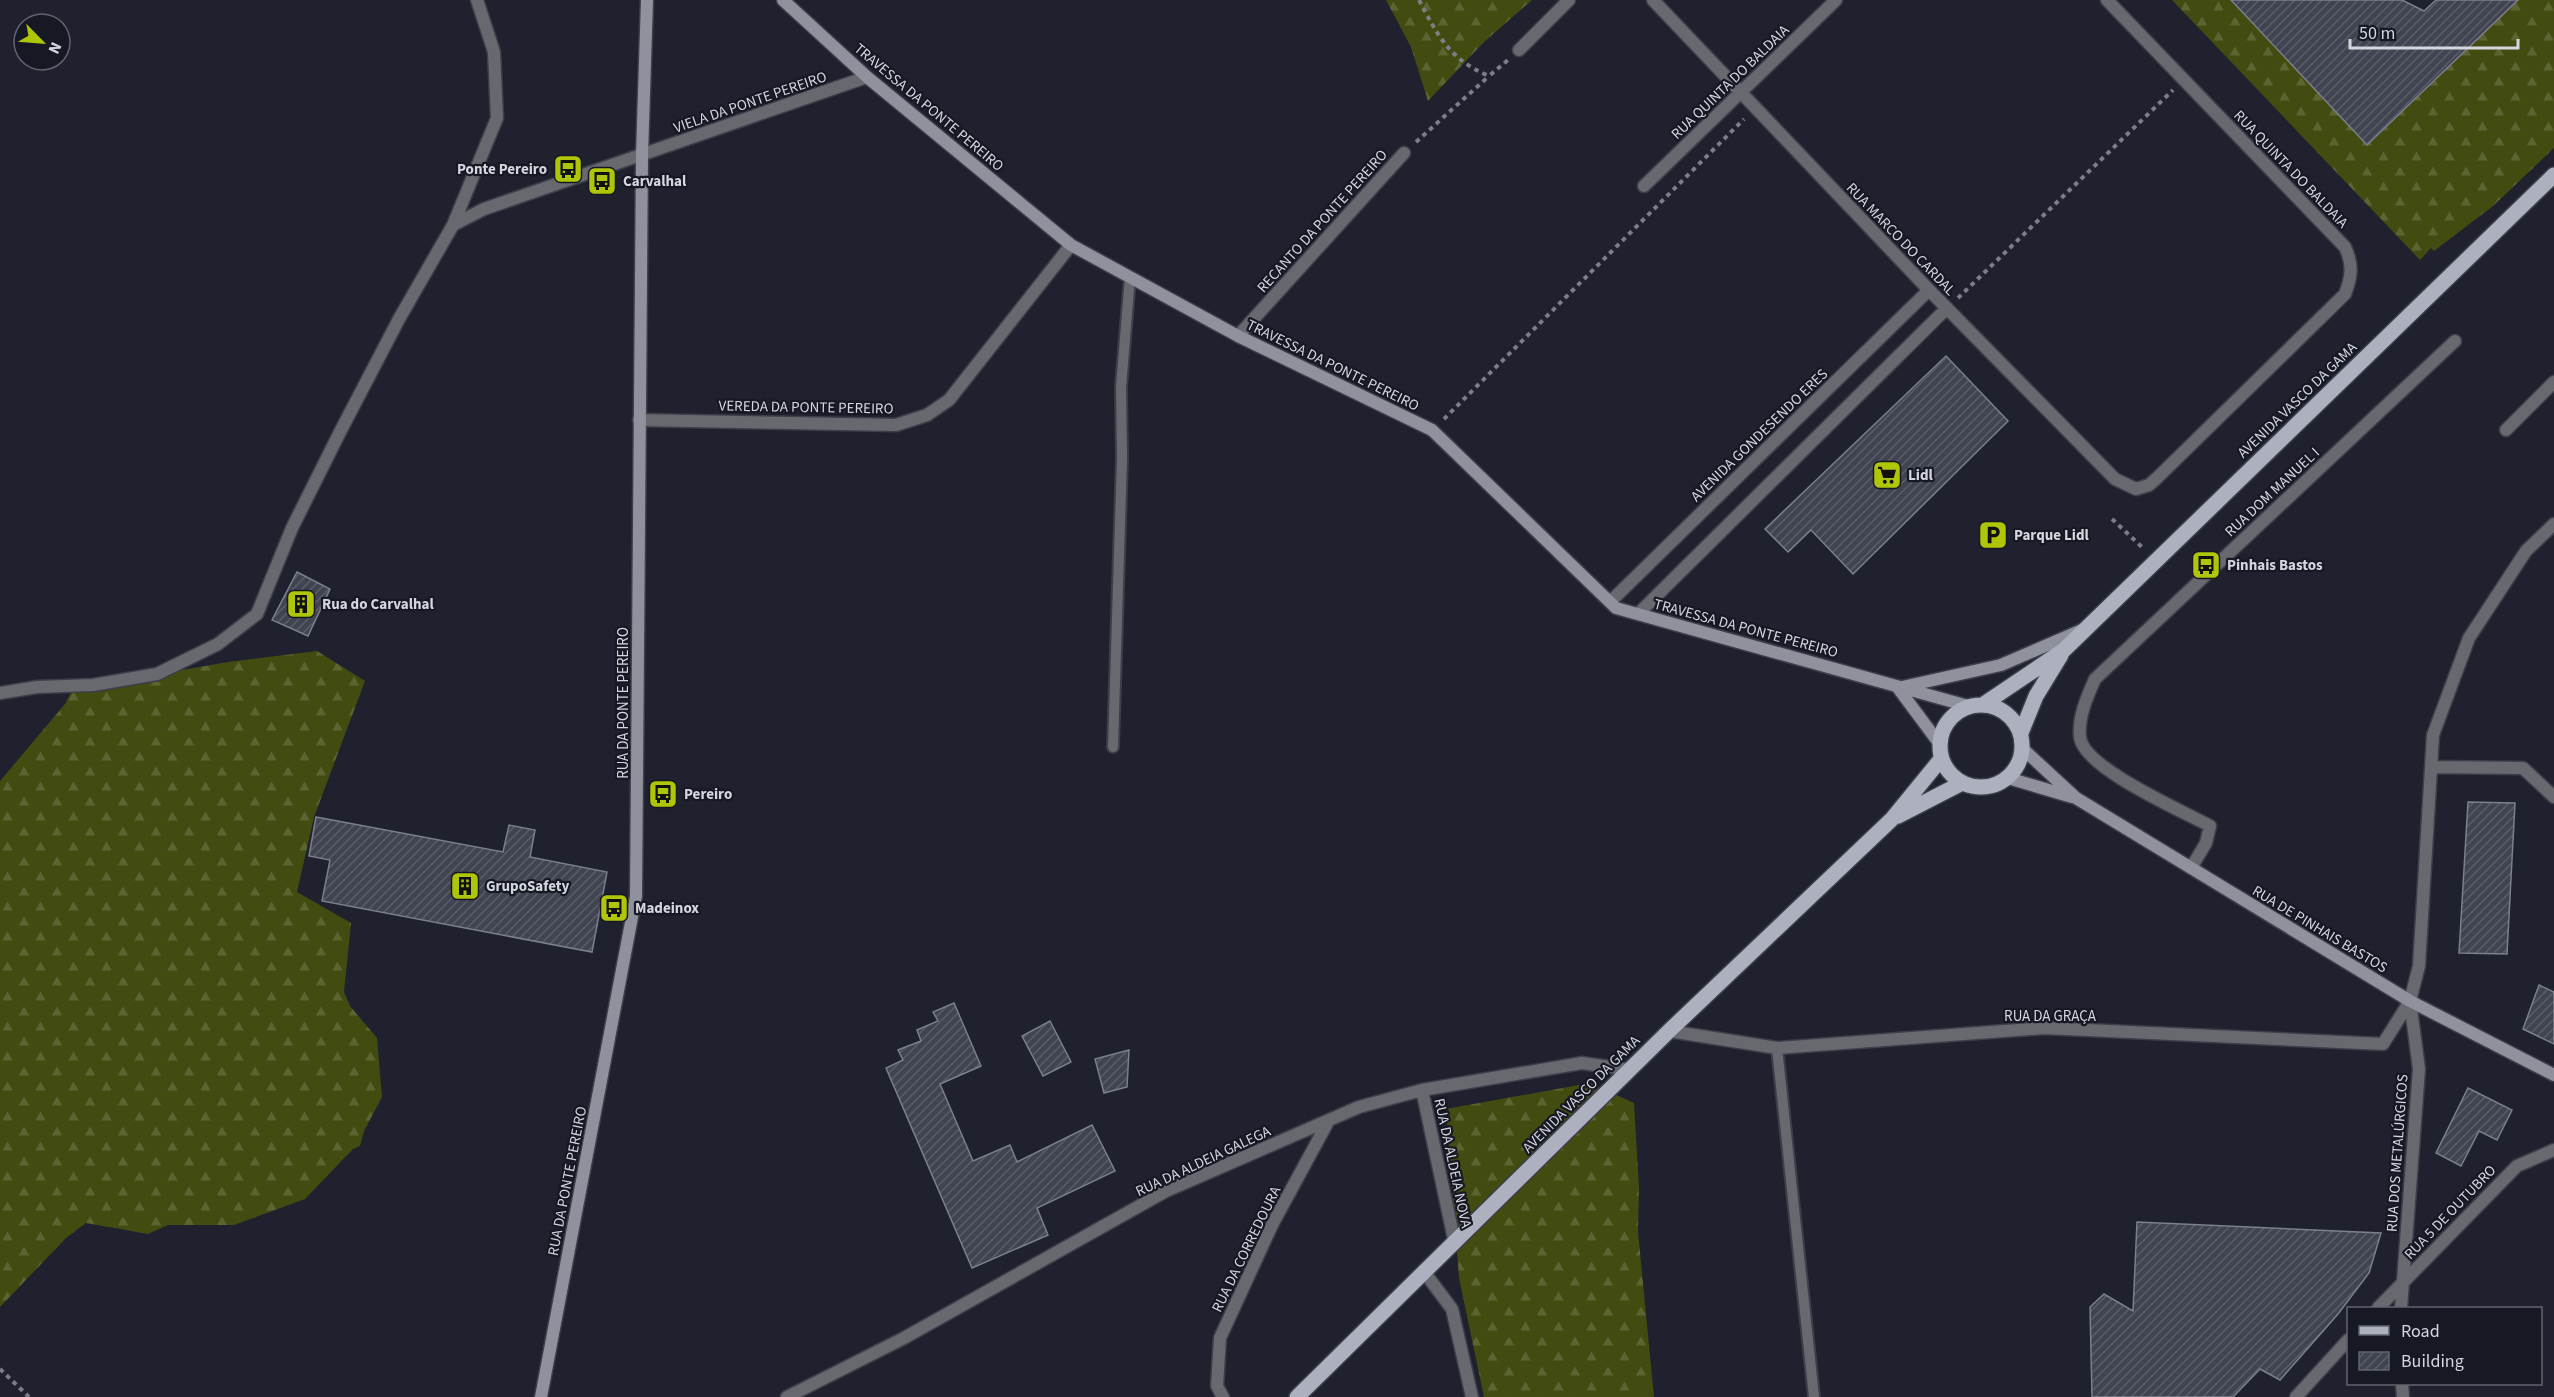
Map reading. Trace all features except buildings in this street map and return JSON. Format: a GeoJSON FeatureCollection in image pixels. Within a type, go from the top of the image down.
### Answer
{"type":"FeatureCollection","features":[{"type":"Feature","properties":{"kind":"main road","name":"AVENIDA VASCO DA GAMA"},"geometry":{"type":"LineString","coordinates":[[1968,706],[1984,704],[2064,650],[2554,175]]}},
{"type":"Feature","properties":{"kind":"main road","name":"AVENIDA VASCO DA GAMA"},"geometry":{"type":"LineString","coordinates":[[2023,749],[2021,733],[2036,696],[2064,650]]}},
{"type":"Feature","properties":{"kind":"main road"},"geometry":{"type":"LineString","coordinates":[[1984,704],[2000,708],[2013,718],[2021,733]]}},
{"type":"Feature","properties":{"kind":"main road"},"geometry":{"type":"LineString","coordinates":[[1968,706],[1954,714],[1949,720],[1939,743],[1941,759],[1949,773],[1962,783],[1978,788],[1994,786],[2008,777],[2018,765],[2023,749]]}},
{"type":"Feature","properties":{"kind":"main road","name":"AVENIDA VASCO DA GAMA"},"geometry":{"type":"LineString","coordinates":[[1297,1397],[1669,1032],[1893,819],[1941,759]]}},
{"type":"Feature","properties":{"kind":"main road","name":"AVENIDA VASCO DA GAMA"},"geometry":{"type":"LineString","coordinates":[[1893,819],[1962,783]]}},
{"type":"Feature","properties":{"kind":"street"},"geometry":{"type":"LineString","coordinates":[[0,693],[37,687],[93,685],[157,674],[218,645],[257,614],[292,528],[399,319],[453,225],[496,118],[494,52],[477,0]]}},
{"type":"Feature","properties":{"kind":"street","name":"RUA DA PONTE PEREIRO"},"geometry":{"type":"LineString","coordinates":[[541,1397],[636,896],[642,155],[647,0]]}},
{"type":"Feature","properties":{"kind":"street","name":"TRAVESSA DA PONTE PEREIRO"},"geometry":{"type":"LineString","coordinates":[[783,0],[867,77],[1071,245],[1238,336],[1432,430],[1616,608],[1968,706]]}},
{"type":"Feature","properties":{"kind":"street"},"geometry":{"type":"LineString","coordinates":[[1519,50],[1569,0]]}},
{"type":"Feature","properties":{"kind":"street","name":"RUA MARCO DO CARDAL"},"geometry":{"type":"LineString","coordinates":[[1653,0],[1929,290],[2115,479],[2136,489]]}},
{"type":"Feature","properties":{"kind":"street","name":"RUA QUINTA DO BALDAIA"},"geometry":{"type":"LineString","coordinates":[[1644,186],[1836,0]]}},
{"type":"Feature","properties":{"kind":"street","name":"RUA QUINTA DO BALDAIA"},"geometry":{"type":"LineString","coordinates":[[2107,0],[2346,247],[2352,261],[2351,278],[2345,294],[2157,478],[2149,485],[2136,489]]}},
{"type":"Feature","properties":{"kind":"street","name":"VIELA DA PONTE PEREIRO"},"geometry":{"type":"LineString","coordinates":[[642,155],[867,77]]}},
{"type":"Feature","properties":{"kind":"street","name":"RECANTO DA PONTE PEREIRO"},"geometry":{"type":"LineString","coordinates":[[1238,336],[1404,153]]}},
{"type":"Feature","properties":{"kind":"street"},"geometry":{"type":"LineString","coordinates":[[453,225],[484,209],[642,155]]}},
{"type":"Feature","properties":{"kind":"street","name":"VEREDA DA PONTE PEREIRO"},"geometry":{"type":"LineString","coordinates":[[639,420],[896,425],[927,415],[949,399],[1071,245]]}},
{"type":"Feature","properties":{"kind":"street","name":"AVENIDA GONDESENDO ERES"},"geometry":{"type":"LineString","coordinates":[[1610,602],[1929,290]]}},
{"type":"Feature","properties":{"kind":"street"},"geometry":{"type":"LineString","coordinates":[[1638,614],[1947,308]]}},
{"type":"Feature","properties":{"kind":"street","name":"RUA DOM MANUEL I"},"geometry":{"type":"LineString","coordinates":[[2191,868],[2206,843],[2210,826],[2108,772],[2091,757],[2079,739],[2082,709],[2095,679],[2455,341]]}},
{"type":"Feature","properties":{"kind":"street"},"geometry":{"type":"LineString","coordinates":[[2506,430],[2554,382]]}},
{"type":"Feature","properties":{"kind":"street"},"geometry":{"type":"LineString","coordinates":[[2410,1001],[2419,966],[2433,735],[2469,638],[2526,551],[2554,524]]}},
{"type":"Feature","properties":{"kind":"street"},"geometry":{"type":"LineString","coordinates":[[1939,743],[1898,688],[2001,665],[2088,627]]}},
{"type":"Feature","properties":{"kind":"street","name":"RUA DE PINHAIS BASTOS"},"geometry":{"type":"LineString","coordinates":[[2023,749],[2076,798],[2410,1001],[2554,1075]]}},
{"type":"Feature","properties":{"kind":"street"},"geometry":{"type":"LineString","coordinates":[[2431,766],[2523,768],[2554,797]]}},
{"type":"Feature","properties":{"kind":"street","name":"RUA DE PINHAIS BASTOS"},"geometry":{"type":"LineString","coordinates":[[2008,777],[2076,798]]}},
{"type":"Feature","properties":{"kind":"street","name":"RUA DA GRAÇA"},"geometry":{"type":"LineString","coordinates":[[1669,1032],[1777,1048],[2045,1028],[2383,1044],[2410,1001]]}},
{"type":"Feature","properties":{"kind":"street","name":"RUA DOS METALÚRGICOS"},"geometry":{"type":"LineString","coordinates":[[2401,1307],[2419,1069],[2410,1001]]}},
{"type":"Feature","properties":{"kind":"street","name":"RUA DA ALDEIA GALEGA"},"geometry":{"type":"LineString","coordinates":[[787,1397],[904,1338],[1166,1191],[1359,1107],[1422,1090],[1582,1063],[1631,1070]]}},
{"type":"Feature","properties":{"kind":"street","name":"RUA DA ALDEIA NOVA"},"geometry":{"type":"LineString","coordinates":[[1422,1090],[1455,1244]]}},
{"type":"Feature","properties":{"kind":"street","name":"RUA DA CORREDOURA"},"geometry":{"type":"LineString","coordinates":[[1222,1397],[1217,1386],[1220,1338],[1272,1225],[1329,1120]]}},
{"type":"Feature","properties":{"kind":"street","name":"RUA 5 DE OUTUBRO"},"geometry":{"type":"LineString","coordinates":[[2379,1307],[2517,1166],[2554,1150]]}},
{"type":"Feature","properties":{"kind":"street"},"geometry":{"type":"LineString","coordinates":[[1425,1273],[1452,1309],[1472,1397]]}},
{"type":"Feature","properties":{"kind":"street"},"geometry":{"type":"LineString","coordinates":[[2296,1397],[2347,1342]]}},
{"type":"Feature","properties":{"kind":"lane"},"geometry":{"type":"LineString","coordinates":[[1113,747],[1122,458],[1121,387],[1130,277]]}},
{"type":"Feature","properties":{"kind":"lane"},"geometry":{"type":"LineString","coordinates":[[1777,1048],[1814,1397]]}},
{"type":"Feature","properties":{"kind":"path"},"geometry":{"type":"LineString","coordinates":[[1419,0],[1442,43],[1469,66],[1489,76]]}},
{"type":"Feature","properties":{"kind":"path"},"geometry":{"type":"LineString","coordinates":[[1404,153],[1519,50]]}},
{"type":"Feature","properties":{"kind":"path"},"geometry":{"type":"LineString","coordinates":[[1947,308],[2183,80]]}},
{"type":"Feature","properties":{"kind":"path"},"geometry":{"type":"LineString","coordinates":[[1432,430],[1755,108]]}},
{"type":"Feature","properties":{"kind":"path"},"geometry":{"type":"LineString","coordinates":[[2112,519],[2157,560]]}},
{"type":"Feature","properties":{"kind":"path"},"geometry":{"type":"LineString","coordinates":[[0,1369],[29,1397]]}},
{"type":"Feature","properties":{"kind":"green space"},"geometry":{"type":"Polygon","coordinates":[[[1386,0],[1532,0],[1484,42],[1428,101],[1411,47],[1386,0]]]}},
{"type":"Feature","properties":{"kind":"green space"},"geometry":{"type":"Polygon","coordinates":[[[2172,0],[2231,0],[2367,144],[2518,0],[2554,0],[2554,148],[2493,206],[2434,251],[2431,248],[2420,260],[2172,0]]]}},
{"type":"Feature","properties":{"kind":"green space"},"geometry":{"type":"Polygon","coordinates":[[[317,651],[365,681],[314,817],[297,892],[351,923],[344,992],[350,1006],[377,1038],[382,1097],[364,1131],[360,1146],[353,1149],[305,1199],[234,1225],[168,1225],[148,1234],[86,1223],[66,1238],[0,1307],[0,781],[65,704],[73,689],[228,662],[317,651]]]}},
{"type":"Feature","properties":{"kind":"green space"},"geometry":{"type":"Polygon","coordinates":[[[1590,1083],[1634,1103],[1639,1188],[1638,1232],[1654,1397],[1484,1397],[1459,1278],[1446,1109],[1590,1083]]]}},
{"type":"Feature","properties":{"kind":"place","name":"Ponte Pereiro"},"geometry":{"type":"Point","coordinates":[568,169]}},
{"type":"Feature","properties":{"kind":"place","name":"Carvalhal"},"geometry":{"type":"Point","coordinates":[602,181]}},
{"type":"Feature","properties":{"kind":"place","name":"Lidl"},"geometry":{"type":"Point","coordinates":[1887,475]}},
{"type":"Feature","properties":{"kind":"place","name":"Parque Lidl"},"geometry":{"type":"Point","coordinates":[1993,535]}},
{"type":"Feature","properties":{"kind":"place","name":"Pinhais Bastos"},"geometry":{"type":"Point","coordinates":[2206,565]}},
{"type":"Feature","properties":{"kind":"place","name":"Rua do Carvalhal"},"geometry":{"type":"Point","coordinates":[301,604]}},
{"type":"Feature","properties":{"kind":"place","name":"Pereiro"},"geometry":{"type":"Point","coordinates":[663,794]}},
{"type":"Feature","properties":{"kind":"place","name":"GrupoSafety"},"geometry":{"type":"Point","coordinates":[465,886]}},
{"type":"Feature","properties":{"kind":"place","name":"Madeinox"},"geometry":{"type":"Point","coordinates":[614,908]}}]}
